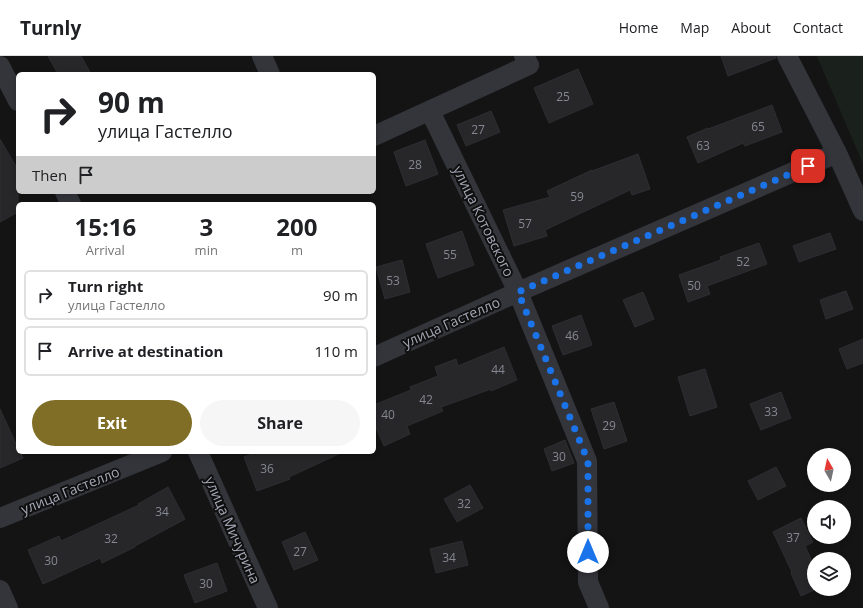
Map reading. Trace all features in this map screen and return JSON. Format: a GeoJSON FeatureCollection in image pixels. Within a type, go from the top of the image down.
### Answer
{"type":"FeatureCollection","features":[{"type":"Feature","properties":{"kind":"street"},"geometry":{"type":"LineString","coordinates":[[262,56],[269,72]]}},
{"type":"Feature","properties":{"kind":"street"},"geometry":{"type":"LineString","coordinates":[[376,135],[529,65],[524,56]]}},
{"type":"Feature","properties":{"kind":"street"},"geometry":{"type":"LineString","coordinates":[[787,56],[837,153],[863,211]]}},
{"type":"Feature","properties":{"kind":"street"},"geometry":{"type":"LineString","coordinates":[[0,66],[16,97]]}},
{"type":"Feature","properties":{"kind":"street","name":"улица Котовского"},"geometry":{"type":"LineString","coordinates":[[430,111],[518,292],[588,461],[588,582],[599,608]]}},
{"type":"Feature","properties":{"kind":"street","name":"улица Гастелло"},"geometry":{"type":"LineString","coordinates":[[376,356],[518,292],[837,153]]}},
{"type":"Feature","properties":{"kind":"street","name":"улица Гастелло"},"geometry":{"type":"LineString","coordinates":[[0,518],[157,454]]}},
{"type":"Feature","properties":{"kind":"street","name":"улица Мичурина"},"geometry":{"type":"LineString","coordinates":[[199,454],[268,608]]}},
{"type":"Feature","properties":{"kind":"street"},"geometry":{"type":"LineString","coordinates":[[0,590],[8,608]]}},
{"type":"Feature","properties":{"kind":"shaded area"},"geometry":{"type":"Polygon","coordinates":[[[817,56],[863,56],[863,164],[817,56]]]}},
{"type":"Feature","properties":{"kind":"building"},"geometry":{"type":"Polygon","coordinates":[[[48,56],[81,56],[90,72],[57,72],[48,56]]]}},
{"type":"Feature","properties":{"kind":"building"},"geometry":{"type":"Polygon","coordinates":[[[721,56],[776,56],[776,58],[728,76],[721,56]]]}},
{"type":"Feature","properties":{"kind":"building"},"geometry":{"type":"Polygon","coordinates":[[[578,69],[593,104],[549,123],[534,88],[578,69]]]}},
{"type":"Feature","properties":{"kind":"building"},"geometry":{"type":"Polygon","coordinates":[[[772,105],[782,132],[745,146],[743,143],[698,163],[687,137],[772,105]]]}},
{"type":"Feature","properties":{"kind":"building"},"geometry":{"type":"Polygon","coordinates":[[[491,111],[500,132],[466,146],[457,125],[491,111]]]}},
{"type":"Feature","properties":{"kind":"building"},"geometry":{"type":"Polygon","coordinates":[[[0,139],[16,167],[16,194],[18,194],[18,202],[16,202],[16,213],[0,222],[0,139]]]}},
{"type":"Feature","properties":{"kind":"building"},"geometry":{"type":"Polygon","coordinates":[[[425,140],[438,174],[406,186],[394,152],[425,140]]]}},
{"type":"Feature","properties":{"kind":"building"},"geometry":{"type":"Polygon","coordinates":[[[638,154],[650,189],[632,195],[630,190],[545,230],[547,236],[514,246],[503,210],[550,197],[547,191],[592,170],[638,154]]]}},
{"type":"Feature","properties":{"kind":"building"},"geometry":{"type":"Polygon","coordinates":[[[462,231],[474,265],[438,278],[426,244],[462,231]]]}},
{"type":"Feature","properties":{"kind":"building"},"geometry":{"type":"Polygon","coordinates":[[[830,233],[836,249],[799,262],[793,246],[830,233]]]}},
{"type":"Feature","properties":{"kind":"building"},"geometry":{"type":"Polygon","coordinates":[[[759,243],[767,264],[707,286],[710,294],[688,302],[679,275],[721,260],[720,257],[759,243]]]}},
{"type":"Feature","properties":{"kind":"building"},"geometry":{"type":"Polygon","coordinates":[[[402,260],[410,292],[385,299],[376,267],[402,260]]]}},
{"type":"Feature","properties":{"kind":"building"},"geometry":{"type":"Polygon","coordinates":[[[846,291],[853,309],[826,319],[820,300],[846,291]]]}},
{"type":"Feature","properties":{"kind":"building"},"geometry":{"type":"Polygon","coordinates":[[[643,292],[654,319],[635,327],[623,300],[643,292]]]}},
{"type":"Feature","properties":{"kind":"building"},"geometry":{"type":"Polygon","coordinates":[[[581,315],[592,345],[563,355],[552,326],[581,315]]]}},
{"type":"Feature","properties":{"kind":"building"},"geometry":{"type":"Polygon","coordinates":[[[863,339],[863,363],[847,369],[839,349],[863,339]]]}},
{"type":"Feature","properties":{"kind":"building"},"geometry":{"type":"Polygon","coordinates":[[[504,347],[517,380],[491,391],[491,389],[441,407],[443,411],[407,426],[410,434],[384,446],[376,428],[376,404],[411,390],[410,387],[438,376],[435,367],[456,359],[458,366],[504,347]]]}},
{"type":"Feature","properties":{"kind":"building"},"geometry":{"type":"Polygon","coordinates":[[[705,369],[717,407],[690,416],[678,377],[705,369]]]}},
{"type":"Feature","properties":{"kind":"building"},"geometry":{"type":"Polygon","coordinates":[[[781,392],[791,418],[761,430],[750,404],[781,392]]]}},
{"type":"Feature","properties":{"kind":"building"},"geometry":{"type":"Polygon","coordinates":[[[614,402],[627,441],[604,449],[591,409],[614,402]]]}},
{"type":"Feature","properties":{"kind":"building"},"geometry":{"type":"Polygon","coordinates":[[[0,409],[16,444],[16,454],[21,454],[23,458],[0,468],[0,409]]]}},
{"type":"Feature","properties":{"kind":"building"},"geometry":{"type":"Polygon","coordinates":[[[565,440],[574,463],[552,471],[544,449],[565,440]]]}},
{"type":"Feature","properties":{"kind":"building"},"geometry":{"type":"Polygon","coordinates":[[[252,454],[339,454],[289,477],[290,479],[257,491],[244,457],[252,454]]]}},
{"type":"Feature","properties":{"kind":"building"},"geometry":{"type":"Polygon","coordinates":[[[776,467],[786,486],[758,500],[748,481],[776,467]]]}},
{"type":"Feature","properties":{"kind":"building"},"geometry":{"type":"Polygon","coordinates":[[[470,485],[483,508],[457,522],[444,499],[470,485]]]}},
{"type":"Feature","properties":{"kind":"building"},"geometry":{"type":"Polygon","coordinates":[[[168,487],[185,519],[135,547],[102,563],[100,558],[43,584],[28,550],[59,536],[61,541],[139,505],[138,504],[168,487]]]}},
{"type":"Feature","properties":{"kind":"building"},"geometry":{"type":"Polygon","coordinates":[[[801,518],[807,530],[807,544],[809,544],[805,546],[808,552],[807,593],[801,596],[791,573],[792,572],[773,532],[801,518]]]}},
{"type":"Feature","properties":{"kind":"building"},"geometry":{"type":"Polygon","coordinates":[[[305,532],[318,560],[294,570],[282,542],[305,532]]]}},
{"type":"Feature","properties":{"kind":"building"},"geometry":{"type":"Polygon","coordinates":[[[462,541],[468,565],[436,573],[430,549],[462,541]]]}},
{"type":"Feature","properties":{"kind":"building"},"geometry":{"type":"Polygon","coordinates":[[[217,563],[227,591],[195,603],[184,575],[217,563]]]}},
{"type":"Feature","properties":{"kind":"route"},"geometry":{"type":"LineString","coordinates":[[588,552],[588,461],[518,292],[808,166]]}}]}
